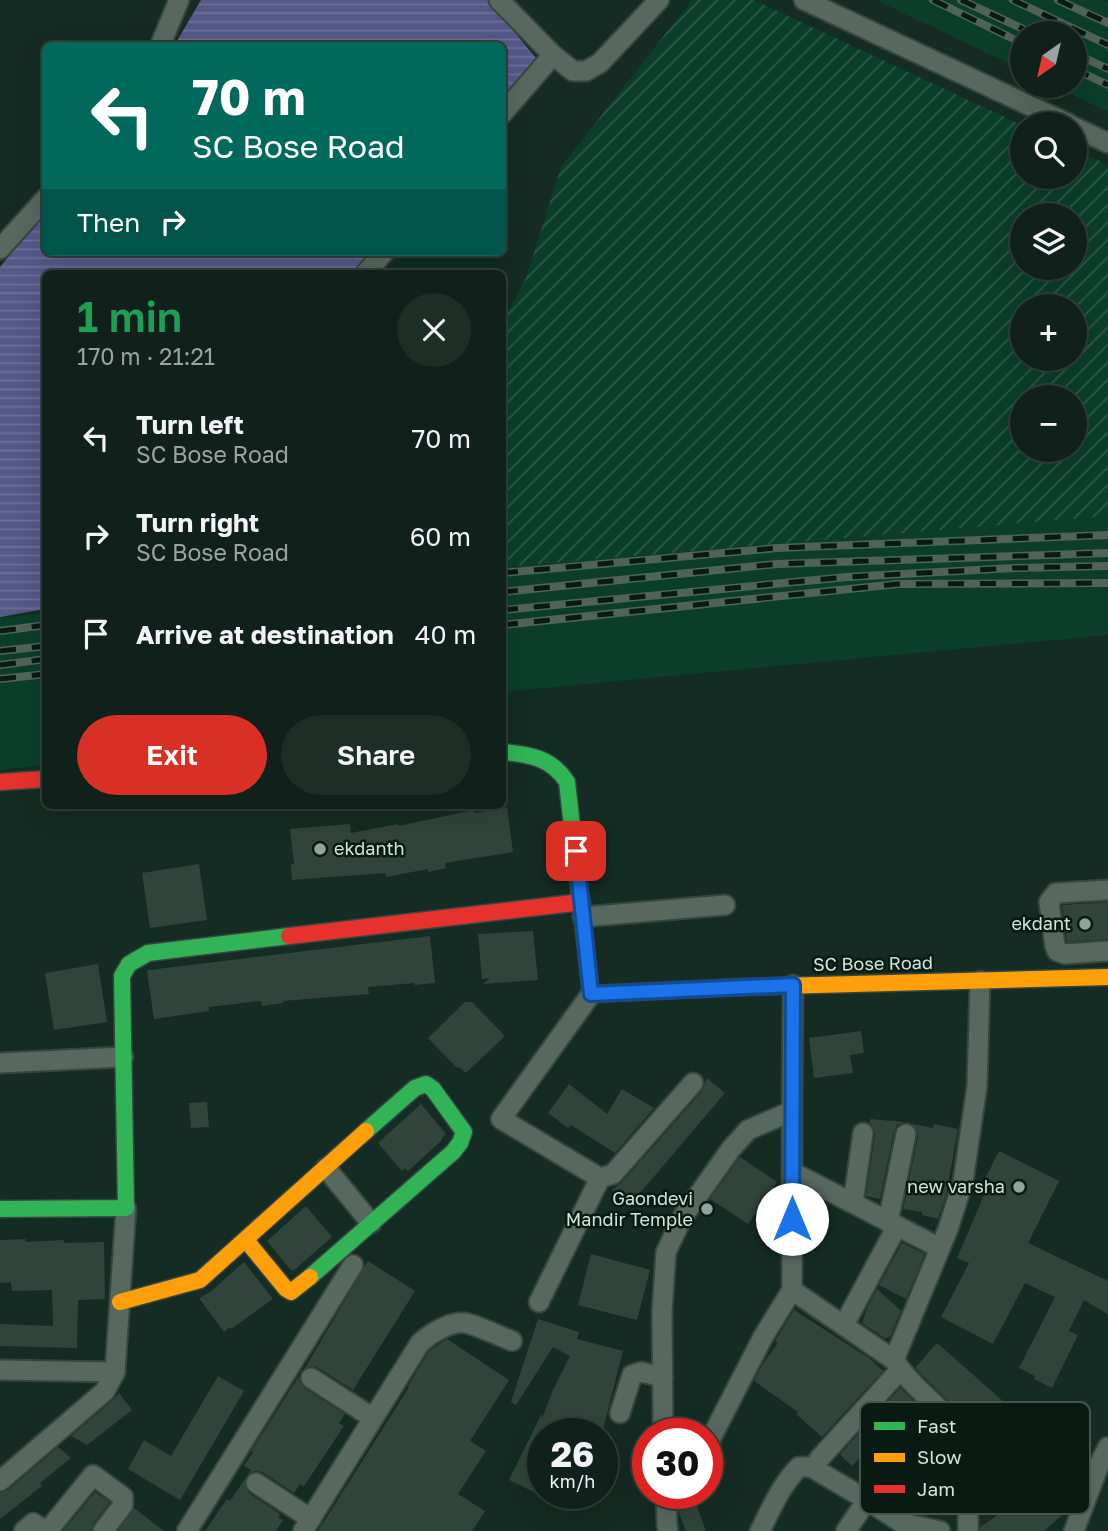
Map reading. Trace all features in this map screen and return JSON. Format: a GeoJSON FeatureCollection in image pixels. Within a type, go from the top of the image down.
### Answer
{"type":"FeatureCollection","features":[{"type":"Feature","properties":{"kind":"street"},"geometry":{"type":"LineString","coordinates":[[162,42],[179,0]]}},
{"type":"Feature","properties":{"kind":"street"},"geometry":{"type":"LineString","coordinates":[[499,0],[553,55],[573,71],[586,71],[600,63],[659,0]]}},
{"type":"Feature","properties":{"kind":"street"},"geometry":{"type":"LineString","coordinates":[[804,0],[1043,112]]}},
{"type":"Feature","properties":{"kind":"street"},"geometry":{"type":"LineString","coordinates":[[506,109],[553,55]]}},
{"type":"Feature","properties":{"kind":"street"},"geometry":{"type":"LineString","coordinates":[[1087,133],[1108,143]]}},
{"type":"Feature","properties":{"kind":"street"},"geometry":{"type":"LineString","coordinates":[[0,249],[42,202]]}},
{"type":"Feature","properties":{"kind":"street"},"geometry":{"type":"LineString","coordinates":[[369,270],[381,256]]}},
{"type":"Feature","properties":{"kind":"street"},"geometry":{"type":"LineString","coordinates":[[506,752],[524,754],[546,762],[559,770],[567,782],[591,994],[501,1119],[600,1178]]}},
{"type":"Feature","properties":{"kind":"street"},"geometry":{"type":"LineString","coordinates":[[0,782],[42,779]]}},
{"type":"Feature","properties":{"kind":"street"},"geometry":{"type":"LineString","coordinates":[[1108,890],[1056,894],[1049,902],[1057,951],[1065,954],[1108,951]]}},
{"type":"Feature","properties":{"kind":"street"},"geometry":{"type":"LineString","coordinates":[[0,1481],[105,1391],[115,1372],[125,1208],[122,976],[131,960],[148,953],[583,909],[725,905]]}},
{"type":"Feature","properties":{"kind":"street","name":"SC Bose Road"},"geometry":{"type":"LineString","coordinates":[[591,994],[793,985],[1108,977]]}},
{"type":"Feature","properties":{"kind":"street"},"geometry":{"type":"LineString","coordinates":[[866,1402],[897,1365],[963,1182],[977,1086],[980,981]]}},
{"type":"Feature","properties":{"kind":"street"},"geometry":{"type":"LineString","coordinates":[[721,1418],[763,1337],[792,1290],[793,985]]}},
{"type":"Feature","properties":{"kind":"street"},"geometry":{"type":"LineString","coordinates":[[0,1063],[123,1057]]}},
{"type":"Feature","properties":{"kind":"street"},"geometry":{"type":"LineString","coordinates":[[539,1302],[600,1178],[613,1174],[693,1083]]}},
{"type":"Feature","properties":{"kind":"street"},"geometry":{"type":"LineString","coordinates":[[120,1302],[200,1280],[415,1088],[426,1084],[433,1089],[464,1132],[460,1143],[291,1292],[246,1240]]}},
{"type":"Feature","properties":{"kind":"street"},"geometry":{"type":"LineString","coordinates":[[663,1418],[662,1311],[666,1252],[682,1218],[716,1168],[748,1130],[792,1111]]}},
{"type":"Feature","properties":{"kind":"street"},"geometry":{"type":"LineString","coordinates":[[853,1203],[863,1133]]}},
{"type":"Feature","properties":{"kind":"street"},"geometry":{"type":"LineString","coordinates":[[844,1325],[893,1224],[906,1134]]}},
{"type":"Feature","properties":{"kind":"street"},"geometry":{"type":"LineString","coordinates":[[326,1168],[371,1223]]}},
{"type":"Feature","properties":{"kind":"street"},"geometry":{"type":"LineString","coordinates":[[792,1172],[940,1248]]}},
{"type":"Feature","properties":{"kind":"street"},"geometry":{"type":"LineString","coordinates":[[0,1209],[125,1208]]}},
{"type":"Feature","properties":{"kind":"street"},"geometry":{"type":"LineString","coordinates":[[187,1531],[353,1265]]}},
{"type":"Feature","properties":{"kind":"street"},"geometry":{"type":"LineString","coordinates":[[792,1290],[897,1365],[934,1402]]}},
{"type":"Feature","properties":{"kind":"street"},"geometry":{"type":"LineString","coordinates":[[256,1483],[307,1525],[420,1343],[442,1328],[464,1323],[512,1341]]}},
{"type":"Feature","properties":{"kind":"street"},"geometry":{"type":"LineString","coordinates":[[0,1370],[115,1372]]}},
{"type":"Feature","properties":{"kind":"street"},"geometry":{"type":"LineString","coordinates":[[620,1413],[632,1376],[641,1372],[663,1377]]}},
{"type":"Feature","properties":{"kind":"street"},"geometry":{"type":"LineString","coordinates":[[311,1378],[373,1418]]}},
{"type":"Feature","properties":{"kind":"street"},"geometry":{"type":"LineString","coordinates":[[819,1459],[860,1410]]}},
{"type":"Feature","properties":{"kind":"street"},"geometry":{"type":"LineString","coordinates":[[1090,1487],[1108,1447]]}},
{"type":"Feature","properties":{"kind":"street"},"geometry":{"type":"LineString","coordinates":[[760,1531],[790,1476],[799,1468],[811,1467],[860,1496]]}},
{"type":"Feature","properties":{"kind":"street"},"geometry":{"type":"LineString","coordinates":[[24,1531],[33,1523],[43,1529],[50,1528],[93,1475],[123,1497],[124,1501],[103,1531]]}},
{"type":"Feature","properties":{"kind":"street"},"geometry":{"type":"LineString","coordinates":[[666,1509],[668,1531]]}},
{"type":"Feature","properties":{"kind":"street"},"geometry":{"type":"LineString","coordinates":[[846,1531],[860,1510]]}},
{"type":"Feature","properties":{"kind":"street"},"geometry":{"type":"LineString","coordinates":[[888,1514],[902,1523],[940,1531]]}},
{"type":"Feature","properties":{"kind":"street"},"geometry":{"type":"LineString","coordinates":[[1074,1531],[1080,1514]]}},
{"type":"Feature","properties":{"kind":"shaded area"},"geometry":{"type":"Polygon","coordinates":[[[692,0],[754,0],[1010,119],[1010,189],[1087,189],[1087,155],[1108,165],[1108,516],[506,567],[506,316],[526,278],[561,167],[692,0]]]}},
{"type":"Feature","properties":{"kind":"shaded area"},"geometry":{"type":"Polygon","coordinates":[[[876,0],[1103,0],[1108,3],[1108,112],[1079,98],[1087,98],[1087,21],[1010,21],[1010,64],[876,0]]]}},
{"type":"Feature","properties":{"kind":"shaded area"},"geometry":{"type":"Polygon","coordinates":[[[1108,516],[1108,635],[506,692],[506,567],[1108,516]]]}},
{"type":"Feature","properties":{"kind":"shaded area"},"geometry":{"type":"Polygon","coordinates":[[[42,613],[42,765],[0,770],[0,618],[42,613]]]}},
{"type":"Feature","properties":{"kind":"water"},"geometry":{"type":"Polygon","coordinates":[[[201,0],[488,0],[536,58],[506,95],[506,42],[176,42],[201,0]]]}},
{"type":"Feature","properties":{"kind":"water"},"geometry":{"type":"Polygon","coordinates":[[[42,216],[42,256],[381,256],[369,270],[42,270],[42,610],[0,617],[0,267],[42,216]]]}},
{"type":"Feature","properties":{"kind":"building"},"geometry":{"type":"Polygon","coordinates":[[[506,808],[513,852],[445,863],[446,868],[428,872],[428,869],[386,877],[385,873],[292,880],[291,864],[294,864],[290,829],[350,824],[351,833],[474,810],[474,813],[506,808]]]}},
{"type":"Feature","properties":{"kind":"building"},"geometry":{"type":"Polygon","coordinates":[[[199,864],[207,920],[150,928],[142,873],[199,864]]]}},
{"type":"Feature","properties":{"kind":"building","name":"ekdant"},"geometry":{"type":"Polygon","coordinates":[[[1108,902],[1108,939],[1067,942],[1062,905],[1108,902]]]}},
{"type":"Feature","properties":{"kind":"building"},"geometry":{"type":"Polygon","coordinates":[[[533,931],[538,980],[483,984],[490,978],[482,979],[478,934],[533,931]]]}},
{"type":"Feature","properties":{"kind":"building"},"geometry":{"type":"Polygon","coordinates":[[[430,936],[435,983],[368,987],[369,994],[283,1001],[262,1006],[261,1001],[209,1007],[209,1011],[154,1019],[149,970],[430,936]]]}},
{"type":"Feature","properties":{"kind":"building"},"geometry":{"type":"Polygon","coordinates":[[[98,964],[107,1022],[54,1030],[45,973],[98,964]]]}},
{"type":"Feature","properties":{"kind":"building"},"geometry":{"type":"Polygon","coordinates":[[[465,1002],[472,1002],[505,1036],[466,1073],[457,1068],[428,1038],[465,1002]]]}},
{"type":"Feature","properties":{"kind":"building"},"geometry":{"type":"Polygon","coordinates":[[[861,1031],[864,1053],[850,1055],[853,1073],[814,1078],[809,1038],[861,1031]]]}},
{"type":"Feature","properties":{"kind":"building"},"geometry":{"type":"Polygon","coordinates":[[[707,1078],[725,1093],[629,1206],[612,1190],[702,1091],[707,1078]]]}},
{"type":"Feature","properties":{"kind":"building"},"geometry":{"type":"Polygon","coordinates":[[[569,1084],[607,1114],[622,1089],[654,1108],[615,1153],[571,1125],[568,1128],[548,1113],[569,1084]]]}},
{"type":"Feature","properties":{"kind":"building"},"geometry":{"type":"Polygon","coordinates":[[[207,1102],[209,1127],[191,1128],[189,1103],[207,1102]]]}},
{"type":"Feature","properties":{"kind":"building"},"geometry":{"type":"Polygon","coordinates":[[[421,1104],[446,1134],[408,1171],[405,1168],[402,1171],[378,1143],[421,1104]]]}},
{"type":"Feature","properties":{"kind":"building"},"geometry":{"type":"Polygon","coordinates":[[[870,1119],[904,1122],[897,1125],[894,1132],[880,1199],[866,1196],[875,1135],[870,1119]]]}},
{"type":"Feature","properties":{"kind":"building"},"geometry":{"type":"Polygon","coordinates":[[[912,1124],[933,1128],[934,1124],[958,1129],[946,1196],[938,1219],[922,1215],[922,1212],[903,1209],[918,1136],[912,1124]]]}},
{"type":"Feature","properties":{"kind":"building"},"geometry":{"type":"Polygon","coordinates":[[[999,1151],[1059,1181],[1028,1243],[1108,1281],[1108,1314],[1084,1300],[1069,1331],[1078,1335],[1052,1388],[1019,1368],[1055,1297],[1025,1283],[993,1344],[941,1317],[969,1263],[957,1258],[984,1195],[978,1193],[999,1151]]]}},
{"type":"Feature","properties":{"kind":"building"},"geometry":{"type":"Polygon","coordinates":[[[740,1157],[777,1182],[748,1224],[710,1199],[740,1157]]]}},
{"type":"Feature","properties":{"kind":"building"},"geometry":{"type":"Polygon","coordinates":[[[306,1206],[332,1237],[293,1271],[267,1241],[306,1206]]]}},
{"type":"Feature","properties":{"kind":"building"},"geometry":{"type":"Polygon","coordinates":[[[26,1239],[26,1242],[104,1242],[105,1299],[78,1300],[77,1348],[0,1346],[0,1324],[53,1326],[52,1290],[12,1291],[11,1282],[0,1283],[0,1240],[26,1239]]]}},
{"type":"Feature","properties":{"kind":"building"},"geometry":{"type":"Polygon","coordinates":[[[902,1243],[925,1254],[906,1299],[879,1285],[902,1243]]]}},
{"type":"Feature","properties":{"kind":"building"},"geometry":{"type":"Polygon","coordinates":[[[591,1254],[650,1270],[637,1320],[578,1305],[591,1254]]]}},
{"type":"Feature","properties":{"kind":"building"},"geometry":{"type":"Polygon","coordinates":[[[368,1261],[415,1291],[353,1390],[317,1367],[305,1368],[368,1261]]]}},
{"type":"Feature","properties":{"kind":"building"},"geometry":{"type":"Polygon","coordinates":[[[244,1262],[273,1299],[224,1332],[199,1298],[210,1292],[244,1262]]]}},
{"type":"Feature","properties":{"kind":"building"},"geometry":{"type":"Polygon","coordinates":[[[877,1289],[901,1311],[890,1337],[886,1339],[862,1323],[877,1289]]]}},
{"type":"Feature","properties":{"kind":"building"},"geometry":{"type":"Polygon","coordinates":[[[794,1310],[869,1358],[883,1371],[822,1437],[796,1414],[798,1412],[754,1381],[778,1343],[775,1341],[794,1310]]]}},
{"type":"Feature","properties":{"kind":"building"},"geometry":{"type":"Polygon","coordinates":[[[538,1319],[579,1332],[577,1339],[623,1351],[606,1418],[542,1418],[570,1356],[553,1347],[516,1405],[511,1402],[538,1319]]]}},
{"type":"Feature","properties":{"kind":"building"},"geometry":{"type":"Polygon","coordinates":[[[447,1339],[509,1380],[470,1441],[486,1451],[458,1494],[485,1511],[472,1531],[318,1531],[429,1351],[447,1339]]]}},
{"type":"Feature","properties":{"kind":"building"},"geometry":{"type":"Polygon","coordinates":[[[937,1343],[1004,1402],[950,1402],[915,1368],[937,1343]]]}},
{"type":"Feature","properties":{"kind":"building"},"geometry":{"type":"Polygon","coordinates":[[[218,1376],[244,1391],[180,1500],[128,1469],[144,1440],[171,1456],[218,1376]]]}},
{"type":"Feature","properties":{"kind":"building"},"geometry":{"type":"Polygon","coordinates":[[[299,1376],[304,1388],[345,1414],[339,1423],[344,1426],[304,1486],[300,1484],[294,1493],[262,1472],[248,1474],[251,1470],[244,1466],[299,1376]]]}},
{"type":"Feature","properties":{"kind":"building"},"geometry":{"type":"Polygon","coordinates":[[[900,1388],[915,1402],[887,1402],[900,1388]]]}},
{"type":"Feature","properties":{"kind":"building"},"geometry":{"type":"Polygon","coordinates":[[[119,1393],[132,1410],[87,1445],[71,1436],[113,1400],[119,1393]]]}},
{"type":"Feature","properties":{"kind":"building"},"geometry":{"type":"Polygon","coordinates":[[[860,1432],[860,1457],[852,1466],[841,1453],[860,1432]]]}},
{"type":"Feature","properties":{"kind":"building"},"geometry":{"type":"Polygon","coordinates":[[[527,1443],[527,1489],[509,1480],[527,1443]]]}},
{"type":"Feature","properties":{"kind":"building"},"geometry":{"type":"Polygon","coordinates":[[[58,1447],[71,1458],[40,1483],[42,1486],[0,1519],[0,1493],[8,1490],[58,1447]]]}},
{"type":"Feature","properties":{"kind":"building"},"geometry":{"type":"Polygon","coordinates":[[[245,1479],[245,1488],[249,1493],[280,1514],[278,1517],[283,1520],[276,1531],[205,1531],[227,1499],[230,1501],[245,1479]]]}},
{"type":"Feature","properties":{"kind":"building"},"geometry":{"type":"Polygon","coordinates":[[[95,1492],[110,1502],[93,1524],[91,1531],[63,1531],[95,1492]]]}},
{"type":"Feature","properties":{"kind":"building"},"geometry":{"type":"Polygon","coordinates":[[[134,1508],[164,1531],[118,1531],[134,1508]]]}},
{"type":"Feature","properties":{"kind":"building"},"geometry":{"type":"Polygon","coordinates":[[[679,1509],[698,1509],[706,1531],[686,1531],[679,1509]]]}},
{"type":"Feature","properties":{"kind":"building"},"geometry":{"type":"Polygon","coordinates":[[[999,1514],[1063,1514],[1044,1531],[980,1531],[980,1527],[999,1514]]]}},
{"type":"Feature","properties":{"kind":"railway"},"geometry":{"type":"LineString","coordinates":[[933,0],[1010,37]]}},
{"type":"Feature","properties":{"kind":"railway"},"geometry":{"type":"LineString","coordinates":[[961,0],[1010,23]]}},
{"type":"Feature","properties":{"kind":"railway"},"geometry":{"type":"LineString","coordinates":[[1013,0],[1108,45]]}},
{"type":"Feature","properties":{"kind":"railway"},"geometry":{"type":"LineString","coordinates":[[1058,0],[1108,23]]}},
{"type":"Feature","properties":{"kind":"railway"},"geometry":{"type":"LineString","coordinates":[[1087,59],[1108,69]]}},
{"type":"Feature","properties":{"kind":"railway"},"geometry":{"type":"LineString","coordinates":[[1087,75],[1108,85]]}},
{"type":"Feature","properties":{"kind":"railway"},"geometry":{"type":"LineString","coordinates":[[506,573],[777,548],[1108,535]]}},
{"type":"Feature","properties":{"kind":"railway"},"geometry":{"type":"LineString","coordinates":[[506,592],[777,564],[1108,553]]}},
{"type":"Feature","properties":{"kind":"railway"},"geometry":{"type":"LineString","coordinates":[[506,610],[847,577],[1108,566]]}},
{"type":"Feature","properties":{"kind":"railway"},"geometry":{"type":"LineString","coordinates":[[506,625],[898,584],[1108,583]]}},
{"type":"Feature","properties":{"kind":"railway"},"geometry":{"type":"LineString","coordinates":[[0,631],[42,626]]}},
{"type":"Feature","properties":{"kind":"railway"},"geometry":{"type":"LineString","coordinates":[[0,651],[42,646]]}},
{"type":"Feature","properties":{"kind":"railway"},"geometry":{"type":"LineString","coordinates":[[0,665],[42,660]]}},
{"type":"Feature","properties":{"kind":"railway"},"geometry":{"type":"LineString","coordinates":[[0,679],[42,674]]}},
{"type":"Feature","properties":{"kind":"traffic: fast"},"geometry":{"type":"LineString","coordinates":[[506,752],[547,762],[567,782],[591,994],[743,987]]}},
{"type":"Feature","properties":{"kind":"traffic: fast"},"geometry":{"type":"LineString","coordinates":[[0,1209],[126,1208],[122,976],[129,964],[148,953],[289,936]]}},
{"type":"Feature","properties":{"kind":"traffic: fast"},"geometry":{"type":"LineString","coordinates":[[310,1277],[453,1152],[464,1132],[433,1089],[426,1084],[415,1088],[366,1131]]}},
{"type":"Feature","properties":{"kind":"traffic: slow"},"geometry":{"type":"LineString","coordinates":[[743,987],[1108,977]]}},
{"type":"Feature","properties":{"kind":"traffic: slow"},"geometry":{"type":"LineString","coordinates":[[120,1302],[200,1280],[366,1131]]}},
{"type":"Feature","properties":{"kind":"traffic: slow"},"geometry":{"type":"LineString","coordinates":[[246,1240],[291,1292],[310,1277]]}},
{"type":"Feature","properties":{"kind":"traffic: jam"},"geometry":{"type":"LineString","coordinates":[[0,782],[42,779]]}},
{"type":"Feature","properties":{"kind":"traffic: jam"},"geometry":{"type":"LineString","coordinates":[[289,936],[582,902]]}},
{"type":"Feature","properties":{"kind":"place","name":"ekdanth"},"geometry":{"type":"Point","coordinates":[320,849]}},
{"type":"Feature","properties":{"kind":"place","name":"ekdant"},"geometry":{"type":"Point","coordinates":[1085,924]}},
{"type":"Feature","properties":{"kind":"place","name":"new varsha"},"geometry":{"type":"Point","coordinates":[1019,1187]}},
{"type":"Feature","properties":{"kind":"place","name":"Gaondevi Mandir Temple"},"geometry":{"type":"Point","coordinates":[707,1209]}},
{"type":"Feature","properties":{"kind":"route"},"geometry":{"type":"LineString","coordinates":[[576,851],[591,994],[793,985],[792,1219]]}}]}
